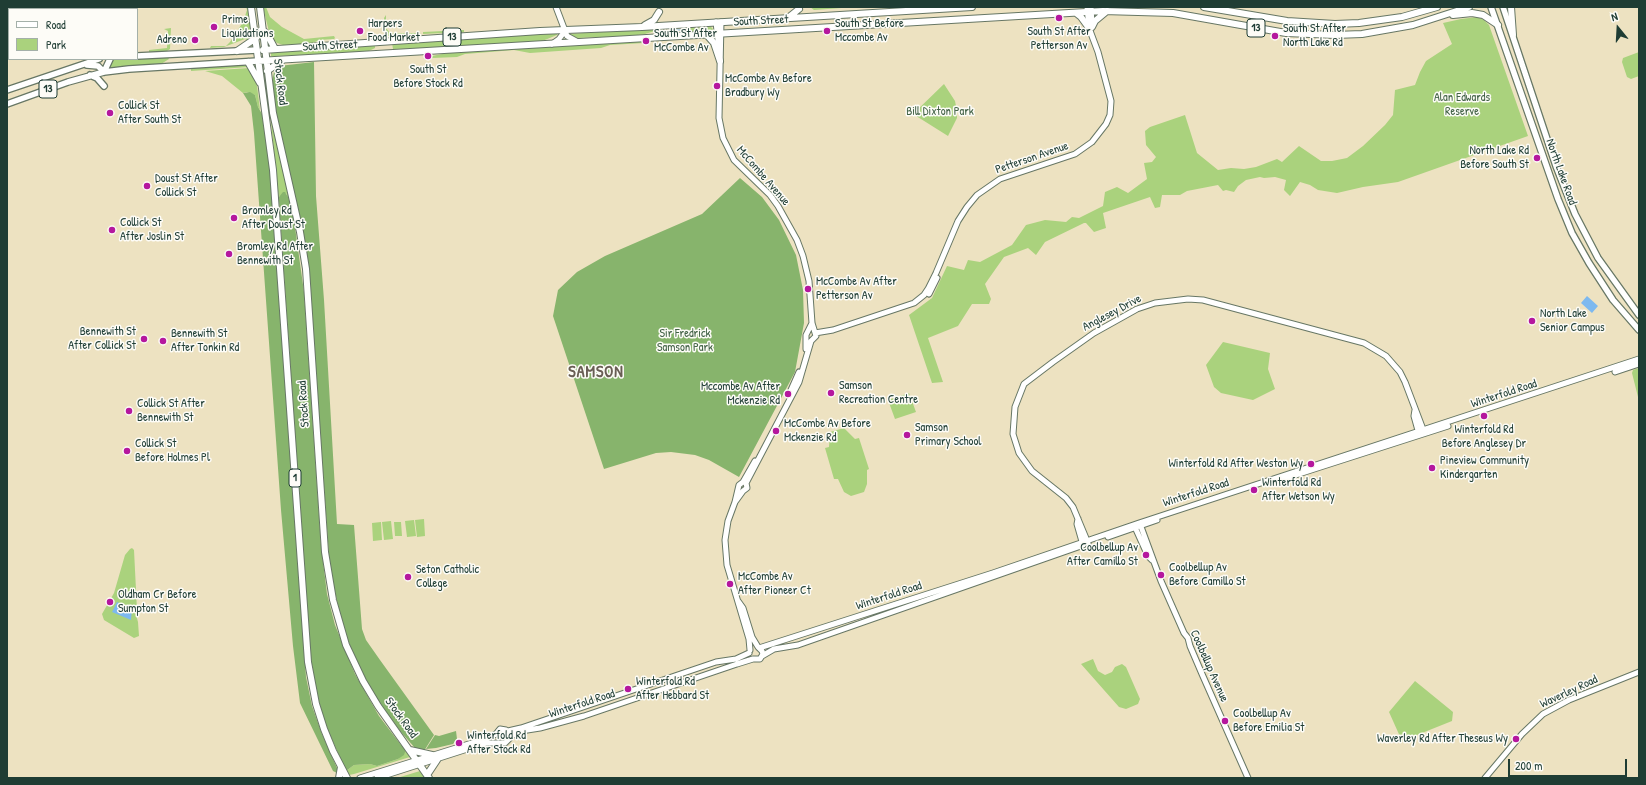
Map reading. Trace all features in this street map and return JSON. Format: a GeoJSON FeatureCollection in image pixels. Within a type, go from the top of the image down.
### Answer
{"type":"FeatureCollection","features":[{"type":"Feature","properties":{"kind":"highway","name":"Stock Road"},"geometry":{"type":"LineString","coordinates":[[252,7],[274,192],[308,662],[320,717],[331,745],[347,778]]}},
{"type":"Feature","properties":{"kind":"highway","name":"Stock Road"},"geometry":{"type":"LineString","coordinates":[[260,7],[274,119],[300,232],[306,269],[325,544],[333,600],[342,634],[357,670],[378,706],[419,762],[428,777]]}},
{"type":"Feature","properties":{"kind":"highway","name":"South Street"},"geometry":{"type":"LineString","coordinates":[[257,50],[972,7]]}},
{"type":"Feature","properties":{"kind":"highway","name":"13"},"geometry":{"type":"LineString","coordinates":[[1204,7],[1287,21],[1336,24],[1359,23],[1402,17],[1437,7]]}},
{"type":"Feature","properties":{"kind":"highway","name":"South Street"},"geometry":{"type":"LineString","coordinates":[[258,61],[1076,13],[1089,9],[1173,13],[1266,30],[1310,35],[1362,34],[1386,31],[1413,25],[1469,7]]}},
{"type":"Feature","properties":{"kind":"highway"},"geometry":{"type":"LineString","coordinates":[[1511,7],[1513,35]]}},
{"type":"Feature","properties":{"kind":"highway"},"geometry":{"type":"LineString","coordinates":[[788,18],[799,9]]}},
{"type":"Feature","properties":{"kind":"highway"},"geometry":{"type":"LineString","coordinates":[[1076,13],[1091,27],[1106,11]]}},
{"type":"Feature","properties":{"kind":"highway"},"geometry":{"type":"LineString","coordinates":[[642,27],[654,20],[659,12]]}},
{"type":"Feature","properties":{"kind":"highway"},"geometry":{"type":"LineString","coordinates":[[1442,16],[1478,14],[1483,15],[1498,25]]}},
{"type":"Feature","properties":{"kind":"highway"},"geometry":{"type":"LineString","coordinates":[[262,29],[267,34],[275,49]]}},
{"type":"Feature","properties":{"kind":"highway"},"geometry":{"type":"LineString","coordinates":[[707,35],[714,43],[720,61]]}},
{"type":"Feature","properties":{"kind":"highway"},"geometry":{"type":"LineString","coordinates":[[237,51],[256,38]]}},
{"type":"Feature","properties":{"kind":"highway"},"geometry":{"type":"LineString","coordinates":[[267,71],[283,60]]}},
{"type":"Feature","properties":{"kind":"highway"},"geometry":{"type":"LineString","coordinates":[[248,62],[261,84]]}},
{"type":"Feature","properties":{"kind":"highway"},"geometry":{"type":"LineString","coordinates":[[410,750],[434,757],[428,777]]}},
{"type":"Feature","properties":{"kind":"highway"},"geometry":{"type":"LineString","coordinates":[[339,778],[341,767]]}},
{"type":"Feature","properties":{"kind":"main road","name":"North Lake Road"},"geometry":{"type":"LineString","coordinates":[[1491,7],[1558,199],[1572,233],[1613,300],[1639,330]]}},
{"type":"Feature","properties":{"kind":"main road","name":"North Lake Road"},"geometry":{"type":"LineString","coordinates":[[1503,7],[1556,166],[1575,214],[1598,258],[1639,314]]}},
{"type":"Feature","properties":{"kind":"main road","name":"South Street"},"geometry":{"type":"LineString","coordinates":[[138,56],[257,50]]}},
{"type":"Feature","properties":{"kind":"main road","name":"13"},"geometry":{"type":"LineString","coordinates":[[7,90],[96,60]]}},
{"type":"Feature","properties":{"kind":"main road"},"geometry":{"type":"LineString","coordinates":[[78,65],[98,66],[104,72],[110,60]]}},
{"type":"Feature","properties":{"kind":"main road","name":"South Street"},"geometry":{"type":"LineString","coordinates":[[7,104],[89,75],[104,72],[129,69],[258,61]]}},
{"type":"Feature","properties":{"kind":"main road"},"geometry":{"type":"LineString","coordinates":[[89,75],[98,80],[104,86]]}},
{"type":"Feature","properties":{"kind":"street"},"geometry":{"type":"LineString","coordinates":[[556,7],[567,36],[580,43]]}},
{"type":"Feature","properties":{"kind":"street","name":"Petterson Avenue"},"geometry":{"type":"LineString","coordinates":[[812,332],[833,330],[914,303],[924,295],[936,273],[958,221],[977,195],[988,186],[1006,177],[1081,151],[1092,142],[1103,126],[1110,97],[1098,52],[1091,34],[1089,9]]}},
{"type":"Feature","properties":{"kind":"street","name":"McCombe Avenue"},"geometry":{"type":"LineString","coordinates":[[719,22],[720,118],[723,138],[734,160],[778,206],[797,240],[803,256],[809,281],[812,324],[811,340],[799,382],[745,482],[739,484],[741,490],[728,521],[725,545],[727,565],[738,601],[739,610],[749,639],[750,652]]}},
{"type":"Feature","properties":{"kind":"street"},"geometry":{"type":"LineString","coordinates":[[552,44],[566,31]]}},
{"type":"Feature","properties":{"kind":"street","name":"Petterson Avenue"},"geometry":{"type":"LineString","coordinates":[[811,340],[915,306],[926,297],[932,289],[937,277],[936,273]]}},
{"type":"Feature","properties":{"kind":"street","name":"Anglesey Drive"},"geometry":{"type":"LineString","coordinates":[[1085,543],[1078,524],[1078,518],[1073,507],[1066,498],[1032,472],[1021,457],[1013,434],[1015,408],[1024,384],[1052,362],[1094,333],[1136,309],[1155,303],[1188,299],[1203,300],[1364,343],[1386,356],[1400,372],[1415,410],[1414,416],[1422,432]]}},
{"type":"Feature","properties":{"kind":"street","name":"McCombe Avenue"},"geometry":{"type":"LineString","coordinates":[[811,340],[806,336],[812,332]]}},
{"type":"Feature","properties":{"kind":"street","name":"Winterfold Road"},"geometry":{"type":"LineString","coordinates":[[762,656],[774,649],[798,645],[1137,525],[1639,359]]}},
{"type":"Feature","properties":{"kind":"street","name":"Winterfold Road"},"geometry":{"type":"LineString","coordinates":[[1422,432],[1639,364]]}},
{"type":"Feature","properties":{"kind":"street","name":"Coolbellup Avenue"},"geometry":{"type":"LineString","coordinates":[[1137,525],[1148,556],[1153,560],[1248,778]]}},
{"type":"Feature","properties":{"kind":"street","name":"Winterfold Road"},"geometry":{"type":"LineString","coordinates":[[758,647],[993,574],[1085,543]]}},
{"type":"Feature","properties":{"kind":"street","name":"McCombe Avenue"},"geometry":{"type":"LineString","coordinates":[[738,601],[743,608],[752,637],[758,647]]}},
{"type":"Feature","properties":{"kind":"street"},"geometry":{"type":"LineString","coordinates":[[754,647],[758,647],[763,652],[762,656],[758,660],[753,659],[750,652],[754,647]]}},
{"type":"Feature","properties":{"kind":"street","name":"Winterfold Road"},"geometry":{"type":"LineString","coordinates":[[508,731],[521,728],[716,662],[736,659],[750,652]]}},
{"type":"Feature","properties":{"kind":"street","name":"Winterfold Road"},"geometry":{"type":"LineString","coordinates":[[509,739],[521,731],[540,728],[584,716],[753,659]]}},
{"type":"Feature","properties":{"kind":"street","name":"Waverley Road"},"geometry":{"type":"LineString","coordinates":[[1485,778],[1522,734],[1543,714],[1569,700],[1639,672]]}},
{"type":"Feature","properties":{"kind":"street","name":"Waverley Road"},"geometry":{"type":"LineString","coordinates":[[1489,778],[1531,728],[1550,714],[1572,703],[1639,676]]}},
{"type":"Feature","properties":{"kind":"street"},"geometry":{"type":"LineString","coordinates":[[377,778],[419,762],[488,738],[500,730],[504,729],[508,731],[510,735],[509,739],[505,743],[486,743],[434,757]]}},
{"type":"Feature","properties":{"kind":"street"},"geometry":{"type":"LineString","coordinates":[[496,734],[496,738],[499,742]]}},
{"type":"Feature","properties":{"kind":"street"},"geometry":{"type":"LineString","coordinates":[[360,778],[419,762]]}},
{"type":"Feature","properties":{"kind":"green space"},"geometry":{"type":"Polygon","coordinates":[[[246,7],[249,7],[252,36],[250,42],[245,39],[224,47],[210,48],[211,46],[226,46],[230,42],[243,22],[247,10],[246,7]]]}},
{"type":"Feature","properties":{"kind":"green space"},"geometry":{"type":"Polygon","coordinates":[[[263,7],[266,7],[270,17],[282,27],[304,39],[334,36],[335,38],[319,40],[311,44],[283,45],[277,43],[270,36],[263,7]]]}},
{"type":"Feature","properties":{"kind":"green space"},"geometry":{"type":"Polygon","coordinates":[[[810,7],[855,7],[814,10],[810,7]]]}},
{"type":"Feature","properties":{"kind":"green space"},"geometry":{"type":"Polygon","coordinates":[[[386,15],[386,28],[390,33],[422,33],[406,36],[386,36],[384,18],[386,15]]]}},
{"type":"Feature","properties":{"kind":"green space","name":"Alan Edwards Reserve"},"geometry":{"type":"Polygon","coordinates":[[[1477,17],[1484,20],[1489,25],[1528,136],[1398,182],[1363,187],[1337,193],[1318,190],[1310,185],[1300,182],[1290,196],[1284,190],[1286,180],[1275,177],[1260,177],[1246,180],[1238,186],[1234,192],[1226,190],[1223,191],[1218,185],[1187,191],[1180,195],[1162,195],[1160,207],[1155,208],[1150,197],[1103,213],[1106,228],[1094,232],[1086,223],[1084,223],[1045,242],[1036,255],[1028,248],[1004,257],[985,284],[991,299],[989,304],[972,304],[958,326],[928,338],[943,382],[932,383],[909,315],[932,298],[947,266],[964,270],[968,260],[980,262],[1012,245],[1026,225],[1045,220],[1066,222],[1072,217],[1079,218],[1103,206],[1105,192],[1117,187],[1128,193],[1147,179],[1144,163],[1152,162],[1156,157],[1146,145],[1145,131],[1150,127],[1185,115],[1197,153],[1218,170],[1256,167],[1277,159],[1282,162],[1299,146],[1321,161],[1332,161],[1347,158],[1363,146],[1385,125],[1393,115],[1395,90],[1415,85],[1426,61],[1452,44],[1443,23],[1477,17]]]}},
{"type":"Feature","properties":{"kind":"green space"},"geometry":{"type":"Polygon","coordinates":[[[711,27],[713,29],[712,32],[687,32],[686,28],[711,27]]]}},
{"type":"Feature","properties":{"kind":"green space"},"geometry":{"type":"Polygon","coordinates":[[[171,28],[170,49],[167,51],[149,52],[149,50],[167,48],[168,31],[164,29],[171,28]]]}},
{"type":"Feature","properties":{"kind":"green space"},"geometry":{"type":"Polygon","coordinates":[[[657,28],[658,30],[645,34],[610,39],[598,37],[577,38],[569,34],[657,28]]]}},
{"type":"Feature","properties":{"kind":"green space"},"geometry":{"type":"Polygon","coordinates":[[[464,30],[464,32],[423,34],[423,32],[464,30]]]}},
{"type":"Feature","properties":{"kind":"green space"},"geometry":{"type":"Polygon","coordinates":[[[558,33],[557,35],[540,42],[393,49],[392,43],[558,33]]]}},
{"type":"Feature","properties":{"kind":"green space"},"geometry":{"type":"Polygon","coordinates":[[[644,41],[644,43],[610,45],[601,48],[530,53],[514,50],[465,54],[457,57],[432,58],[432,56],[447,53],[644,41]]]}},
{"type":"Feature","properties":{"kind":"green space"},"geometry":{"type":"Polygon","coordinates":[[[375,44],[375,48],[367,52],[271,56],[271,53],[279,51],[375,44]]]}},
{"type":"Feature","properties":{"kind":"green space"},"geometry":{"type":"Polygon","coordinates":[[[1639,52],[1639,76],[1631,79],[1627,77],[1622,62],[1623,58],[1639,52]]]}},
{"type":"Feature","properties":{"kind":"green space"},"geometry":{"type":"Polygon","coordinates":[[[168,57],[169,59],[161,64],[108,69],[113,60],[138,60],[138,59],[168,57]]]}},
{"type":"Feature","properties":{"kind":"green space"},"geometry":{"type":"Polygon","coordinates":[[[314,62],[316,196],[324,300],[337,524],[354,525],[362,629],[366,640],[434,735],[424,751],[415,748],[400,731],[376,698],[364,676],[352,651],[342,623],[330,569],[309,280],[278,127],[272,82],[274,72],[279,66],[314,62]]]}},
{"type":"Feature","properties":{"kind":"green space"},"geometry":{"type":"Polygon","coordinates":[[[242,65],[249,67],[191,71],[191,68],[242,65]]]}},
{"type":"Feature","properties":{"kind":"green space"},"geometry":{"type":"Polygon","coordinates":[[[251,69],[257,86],[260,110],[255,95],[247,92],[243,93],[222,76],[205,71],[251,69]]]}},
{"type":"Feature","properties":{"kind":"green space","name":"Bill Dixton Park"},"geometry":{"type":"Polygon","coordinates":[[[944,84],[955,101],[957,111],[957,118],[948,136],[913,114],[944,84]]]}},
{"type":"Feature","properties":{"kind":"green space"},"geometry":{"type":"Polygon","coordinates":[[[250,92],[255,95],[258,107],[262,114],[270,171],[306,677],[312,706],[337,768],[337,773],[333,771],[300,703],[293,646],[281,510],[254,133],[251,106],[243,93],[250,92]]]}},
{"type":"Feature","properties":{"kind":"green space"},"geometry":{"type":"Polygon","coordinates":[[[271,122],[293,213],[286,193],[279,197],[279,201],[271,122]]]}},
{"type":"Feature","properties":{"kind":"green space","name":"Sir Fredrick Samson Park"},"geometry":{"type":"Polygon","coordinates":[[[740,178],[762,197],[779,220],[796,255],[803,290],[804,323],[795,372],[739,477],[709,460],[695,455],[671,452],[656,453],[604,469],[553,316],[558,290],[577,272],[605,256],[702,214],[740,178]]]}},
{"type":"Feature","properties":{"kind":"green space"},"geometry":{"type":"Polygon","coordinates":[[[283,192],[285,192],[288,197],[293,213],[304,292],[321,545],[327,594],[335,625],[355,674],[379,716],[401,745],[406,749],[404,755],[398,759],[377,766],[370,764],[354,765],[346,771],[326,726],[317,695],[310,652],[279,201],[279,197],[283,192]]]}},
{"type":"Feature","properties":{"kind":"green space"},"geometry":{"type":"Polygon","coordinates":[[[1223,342],[1270,353],[1268,369],[1275,389],[1253,400],[1221,393],[1214,387],[1206,365],[1223,342]]]}},
{"type":"Feature","properties":{"kind":"green space"},"geometry":{"type":"Polygon","coordinates":[[[1639,368],[1639,401],[1632,373],[1633,370],[1639,368]]]}},
{"type":"Feature","properties":{"kind":"green space"},"geometry":{"type":"Polygon","coordinates":[[[909,393],[916,412],[895,419],[888,400],[909,393]]]}},
{"type":"Feature","properties":{"kind":"green space"},"geometry":{"type":"Polygon","coordinates":[[[844,428],[855,439],[859,438],[869,469],[867,470],[867,484],[864,492],[851,496],[844,492],[838,479],[834,479],[825,448],[829,447],[830,432],[844,428]]]}},
{"type":"Feature","properties":{"kind":"green space"},"geometry":{"type":"Polygon","coordinates":[[[424,519],[425,536],[417,537],[415,520],[424,519]]]}},
{"type":"Feature","properties":{"kind":"green space"},"geometry":{"type":"Polygon","coordinates":[[[414,520],[416,536],[407,537],[405,521],[414,520]]]}},
{"type":"Feature","properties":{"kind":"green space"},"geometry":{"type":"Polygon","coordinates":[[[391,521],[393,539],[384,540],[382,522],[391,521]]]}},
{"type":"Feature","properties":{"kind":"green space"},"geometry":{"type":"Polygon","coordinates":[[[381,522],[382,540],[373,541],[372,523],[381,522]]]}},
{"type":"Feature","properties":{"kind":"green space"},"geometry":{"type":"Polygon","coordinates":[[[394,522],[401,522],[402,536],[395,536],[394,522]]]}},
{"type":"Feature","properties":{"kind":"green space"},"geometry":{"type":"Polygon","coordinates":[[[132,548],[134,550],[136,615],[139,636],[134,638],[104,620],[102,614],[114,593],[125,555],[132,548]]]}},
{"type":"Feature","properties":{"kind":"green space"},"geometry":{"type":"Polygon","coordinates":[[[1093,659],[1098,671],[1105,675],[1112,672],[1115,667],[1122,664],[1126,667],[1140,699],[1138,704],[1126,709],[1119,707],[1081,664],[1093,659]]]}},
{"type":"Feature","properties":{"kind":"green space"},"geometry":{"type":"Polygon","coordinates":[[[1415,681],[1453,712],[1452,721],[1402,741],[1389,712],[1415,681]]]}},
{"type":"Feature","properties":{"kind":"green space"},"geometry":{"type":"Polygon","coordinates":[[[456,731],[457,739],[453,744],[426,749],[435,735],[439,736],[456,731]]]}},
{"type":"Feature","properties":{"kind":"green space"},"geometry":{"type":"Polygon","coordinates":[[[406,749],[410,757],[354,774],[349,775],[346,771],[354,765],[370,764],[377,766],[398,759],[406,749]]]}},
{"type":"Feature","properties":{"kind":"green space"},"geometry":{"type":"Polygon","coordinates":[[[422,771],[426,778],[397,778],[422,771]]]}},
{"type":"Feature","properties":{"kind":"water"},"geometry":{"type":"Polygon","coordinates":[[[1587,296],[1598,306],[1592,313],[1581,303],[1587,296]]]}},
{"type":"Feature","properties":{"kind":"water"},"geometry":{"type":"Polygon","coordinates":[[[117,602],[132,609],[131,620],[112,612],[117,602]]]}},
{"type":"Feature","properties":{"kind":"waterway"},"geometry":{"type":"LineString","coordinates":[[675,30],[684,30]]}},
{"type":"Feature","properties":{"kind":"place","name":"South St After Petterson Av"},"geometry":{"type":"Point","coordinates":[1059,18]}},
{"type":"Feature","properties":{"kind":"place","name":"Prime Liquidations"},"geometry":{"type":"Point","coordinates":[214,27]}},
{"type":"Feature","properties":{"kind":"place","name":"Harpers Food Market"},"geometry":{"type":"Point","coordinates":[360,31]}},
{"type":"Feature","properties":{"kind":"place","name":"South St Before Mccombe Av"},"geometry":{"type":"Point","coordinates":[827,31]}},
{"type":"Feature","properties":{"kind":"place","name":"South St After North Lake Rd"},"geometry":{"type":"Point","coordinates":[1275,36]}},
{"type":"Feature","properties":{"kind":"place","name":"Adreno"},"geometry":{"type":"Point","coordinates":[195,40]}},
{"type":"Feature","properties":{"kind":"place","name":"South St After McCombe Av"},"geometry":{"type":"Point","coordinates":[646,41]}},
{"type":"Feature","properties":{"kind":"place","name":"South St Before Stock Rd"},"geometry":{"type":"Point","coordinates":[428,56]}},
{"type":"Feature","properties":{"kind":"place","name":"McCombe Av Before Bradbury Wy"},"geometry":{"type":"Point","coordinates":[717,86]}},
{"type":"Feature","properties":{"kind":"place","name":"Collick St After South St"},"geometry":{"type":"Point","coordinates":[110,113]}},
{"type":"Feature","properties":{"kind":"place","name":"North Lake Rd Before South St"},"geometry":{"type":"Point","coordinates":[1537,158]}},
{"type":"Feature","properties":{"kind":"place","name":"Doust St After Collick St"},"geometry":{"type":"Point","coordinates":[147,186]}},
{"type":"Feature","properties":{"kind":"place","name":"Bromley Rd After Doust St"},"geometry":{"type":"Point","coordinates":[234,218]}},
{"type":"Feature","properties":{"kind":"place","name":"Collick St After Joslin St"},"geometry":{"type":"Point","coordinates":[112,230]}},
{"type":"Feature","properties":{"kind":"place","name":"Bromley Rd After Bennewith St"},"geometry":{"type":"Point","coordinates":[229,254]}},
{"type":"Feature","properties":{"kind":"place","name":"McCombe Av After Petterson Av"},"geometry":{"type":"Point","coordinates":[808,289]}},
{"type":"Feature","properties":{"kind":"place","name":"North Lake Senior Campus"},"geometry":{"type":"Point","coordinates":[1532,321]}},
{"type":"Feature","properties":{"kind":"place","name":"Bennewith St After Collick St"},"geometry":{"type":"Point","coordinates":[144,339]}},
{"type":"Feature","properties":{"kind":"place","name":"Bennewith St After Tonkin Rd"},"geometry":{"type":"Point","coordinates":[163,341]}},
{"type":"Feature","properties":{"kind":"place","name":"Samson Recreation Centre"},"geometry":{"type":"Point","coordinates":[831,393]}},
{"type":"Feature","properties":{"kind":"place","name":"Mccombe Av After Mckenzie Rd"},"geometry":{"type":"Point","coordinates":[788,394]}},
{"type":"Feature","properties":{"kind":"place","name":"Collick St After Bennewith St"},"geometry":{"type":"Point","coordinates":[129,411]}},
{"type":"Feature","properties":{"kind":"place","name":"Winterfold Rd Before Anglesey Dr"},"geometry":{"type":"Point","coordinates":[1484,416]}},
{"type":"Feature","properties":{"kind":"place","name":"McCombe Av Before Mckenzie Rd"},"geometry":{"type":"Point","coordinates":[776,431]}},
{"type":"Feature","properties":{"kind":"place","name":"Samson Primary School"},"geometry":{"type":"Point","coordinates":[907,435]}},
{"type":"Feature","properties":{"kind":"place","name":"Collick St Before Holmes Pl"},"geometry":{"type":"Point","coordinates":[127,451]}},
{"type":"Feature","properties":{"kind":"place","name":"Winterfold Rd After Weston Wy"},"geometry":{"type":"Point","coordinates":[1311,464]}},
{"type":"Feature","properties":{"kind":"place","name":"Pineview Community Kindergarten"},"geometry":{"type":"Point","coordinates":[1432,468]}},
{"type":"Feature","properties":{"kind":"place","name":"Winterfold Rd After Wetson Wy"},"geometry":{"type":"Point","coordinates":[1254,490]}},
{"type":"Feature","properties":{"kind":"place","name":"Coolbellup Av After Camillo St"},"geometry":{"type":"Point","coordinates":[1146,555]}},
{"type":"Feature","properties":{"kind":"place","name":"Coolbellup Av Before Camillo St"},"geometry":{"type":"Point","coordinates":[1161,575]}},
{"type":"Feature","properties":{"kind":"place","name":"Seton Catholic College"},"geometry":{"type":"Point","coordinates":[408,577]}},
{"type":"Feature","properties":{"kind":"place","name":"McCombe Av After Pioneer Ct"},"geometry":{"type":"Point","coordinates":[730,584]}},
{"type":"Feature","properties":{"kind":"place","name":"Oldham Cr Before Sumpton St"},"geometry":{"type":"Point","coordinates":[110,602]}},
{"type":"Feature","properties":{"kind":"place","name":"Winterfold Rd After Hebbard St"},"geometry":{"type":"Point","coordinates":[628,689]}},
{"type":"Feature","properties":{"kind":"place","name":"Coolbellup Av Before Emilia St"},"geometry":{"type":"Point","coordinates":[1225,721]}},
{"type":"Feature","properties":{"kind":"place","name":"Waverley Rd After Theseus Wy"},"geometry":{"type":"Point","coordinates":[1516,739]}},
{"type":"Feature","properties":{"kind":"place","name":"Winterfold Rd After Stock Rd"},"geometry":{"type":"Point","coordinates":[459,743]}},
{"type":"Feature","properties":{"kind":"district","name":"SAMSON"},"geometry":{"type":"Point","coordinates":[596,373]}}]}
